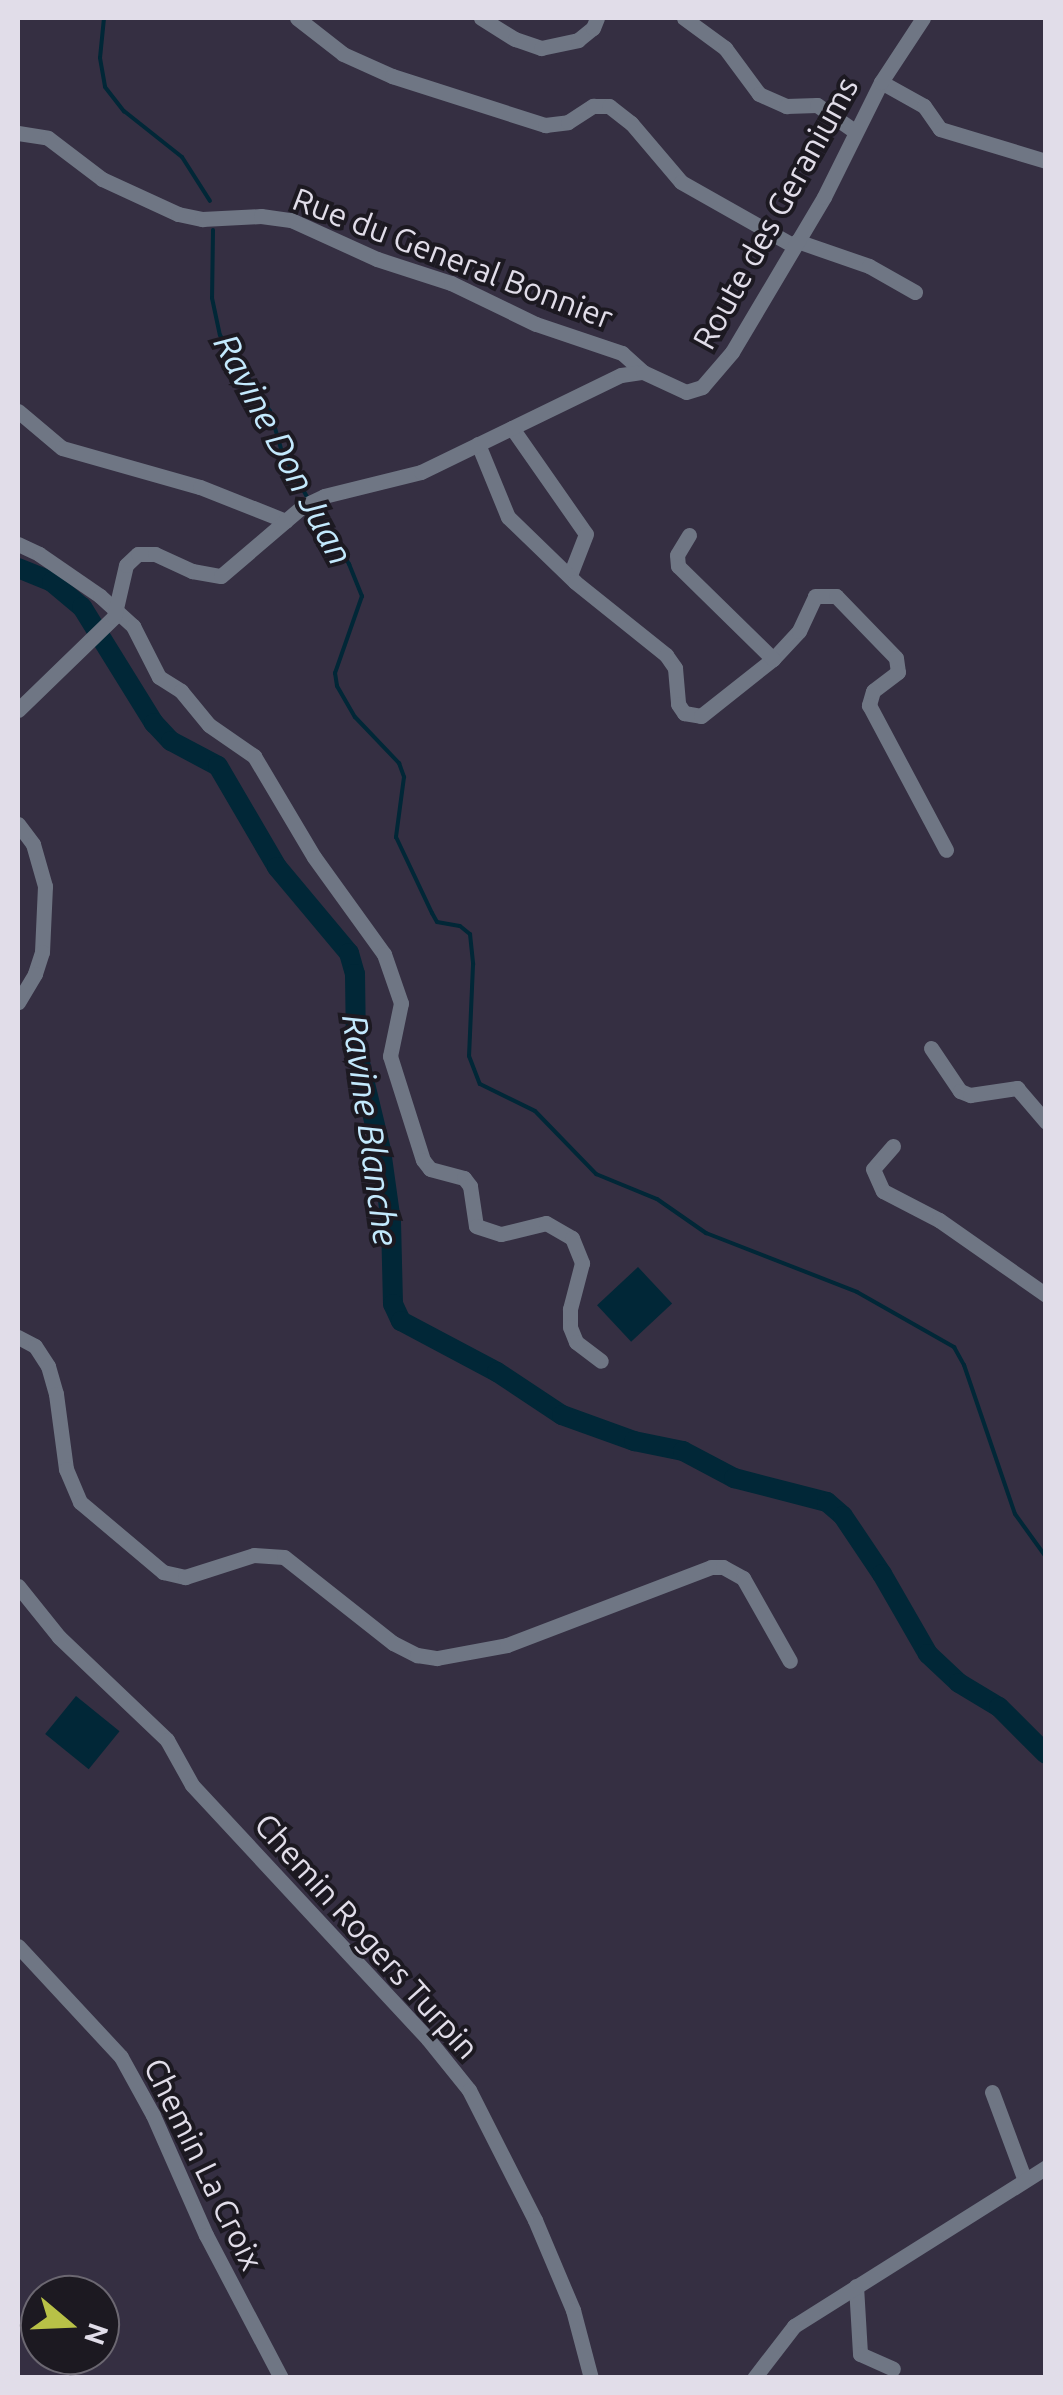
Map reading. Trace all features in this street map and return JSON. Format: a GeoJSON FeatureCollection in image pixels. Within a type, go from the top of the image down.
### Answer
{"type":"FeatureCollection","features":[{"type":"Feature","properties":{"kind":"street"},"geometry":{"type":"LineString","coordinates":[[297,18],[342,54],[392,76],[545,125],[568,122],[593,106],[609,106],[631,123],[681,182],[795,244],[869,266],[915,292]]}},
{"type":"Feature","properties":{"kind":"street"},"geometry":{"type":"LineString","coordinates":[[481,18],[507,36],[541,48],[578,40],[594,28],[597,18]]}},
{"type":"Feature","properties":{"kind":"street"},"geometry":{"type":"LineString","coordinates":[[684,18],[725,48],[759,94],[786,106],[810,104],[827,109],[856,132]]}},
{"type":"Feature","properties":{"kind":"street","name":"Route des Geraniums"},"geometry":{"type":"LineString","coordinates":[[643,372],[691,392],[702,387],[724,364],[795,244],[880,82],[923,18]]}},
{"type":"Feature","properties":{"kind":"street"},"geometry":{"type":"LineString","coordinates":[[880,82],[924,106],[940,129],[1046,161]]}},
{"type":"Feature","properties":{"kind":"street","name":"Rue du General Bonnier"},"geometry":{"type":"LineString","coordinates":[[18,132],[48,138],[102,180],[178,214],[202,219],[261,216],[292,220],[377,258],[451,284],[536,324],[622,353],[643,372]]}},
{"type":"Feature","properties":{"kind":"street"},"geometry":{"type":"LineString","coordinates":[[18,710],[117,612],[124,571],[138,554],[155,554],[192,571],[222,576],[304,506],[324,496],[392,482],[621,375],[643,372]]}},
{"type":"Feature","properties":{"kind":"street"},"geometry":{"type":"LineString","coordinates":[[18,411],[62,448],[200,487],[286,521]]}},
{"type":"Feature","properties":{"kind":"street"},"geometry":{"type":"LineString","coordinates":[[512,428],[586,534],[570,575]]}},
{"type":"Feature","properties":{"kind":"street"},"geometry":{"type":"LineString","coordinates":[[478,444],[508,517],[666,656],[674,668],[678,704],[684,713],[701,716],[773,659],[799,631],[815,596],[836,596],[896,658],[898,672],[873,691],[869,705],[946,850]]}},
{"type":"Feature","properties":{"kind":"street"},"geometry":{"type":"LineString","coordinates":[[689,536],[676,555],[678,566],[773,659]]}},
{"type":"Feature","properties":{"kind":"street"},"geometry":{"type":"LineString","coordinates":[[18,544],[50,561],[117,612],[132,626],[160,676],[181,691],[209,725],[254,756],[314,857],[384,954],[401,1003],[390,1056],[392,1070],[423,1160],[430,1169],[464,1178],[476,1226],[501,1234],[546,1224],[572,1238],[582,1263],[570,1309],[570,1327],[576,1342],[601,1361]]}},
{"type":"Feature","properties":{"kind":"street"},"geometry":{"type":"LineString","coordinates":[[18,824],[32,844],[46,886],[42,952],[18,1002]]}},
{"type":"Feature","properties":{"kind":"street"},"geometry":{"type":"LineString","coordinates":[[931,1048],[960,1092],[970,1095],[1017,1088],[1046,1122]]}},
{"type":"Feature","properties":{"kind":"street"},"geometry":{"type":"LineString","coordinates":[[893,1146],[873,1169],[882,1190],[940,1220],[1046,1295]]}},
{"type":"Feature","properties":{"kind":"street"},"geometry":{"type":"LineString","coordinates":[[18,1337],[35,1346],[48,1366],[66,1470],[80,1502],[162,1572],[185,1577],[254,1556],[284,1557],[392,1644],[417,1656],[437,1658],[507,1645],[711,1567],[723,1566],[743,1578],[790,1661]]}},
{"type":"Feature","properties":{"kind":"street","name":"Chemin Rogers Turpin"},"geometry":{"type":"LineString","coordinates":[[18,1586],[60,1637],[167,1740],[192,1786],[428,2039],[469,2090],[535,2220],[574,2310],[591,2378]]}},
{"type":"Feature","properties":{"kind":"street","name":"Chemin La Croix"},"geometry":{"type":"LineString","coordinates":[[18,1946],[121,2057],[153,2114],[206,2234],[281,2378]]}},
{"type":"Feature","properties":{"kind":"street"},"geometry":{"type":"LineString","coordinates":[[992,2092],[1024,2178]]}},
{"type":"Feature","properties":{"kind":"street"},"geometry":{"type":"LineString","coordinates":[[754,2378],[794,2326],[1046,2167]]}},
{"type":"Feature","properties":{"kind":"street"},"geometry":{"type":"LineString","coordinates":[[856,2286],[860,2354],[892,2369]]}},
{"type":"Feature","properties":{"kind":"water"},"geometry":{"type":"Polygon","coordinates":[[[638,1267],[672,1304],[631,1342],[597,1305],[638,1267]]]}},
{"type":"Feature","properties":{"kind":"water"},"geometry":{"type":"Polygon","coordinates":[[[76,1696],[120,1731],[89,1769],[45,1734],[76,1696]]]}},
{"type":"Feature","properties":{"kind":"waterway","name":"Ravine Don Juan"},"geometry":{"type":"LineString","coordinates":[[104,18],[100,58],[105,87],[124,111],[182,157],[210,201]]}},
{"type":"Feature","properties":{"kind":"waterway","name":"Ravine Don Juan"},"geometry":{"type":"LineString","coordinates":[[213,230],[212,298],[220,335],[270,411],[282,452],[307,497]]}},
{"type":"Feature","properties":{"kind":"waterway","name":"Ravine Don Juan"},"geometry":{"type":"LineString","coordinates":[[312,505],[349,564],[362,596],[335,673],[337,686],[355,717],[399,763],[404,777],[396,837],[432,913],[437,922],[460,926],[470,934],[473,965],[469,1056],[480,1084],[535,1111],[596,1174],[657,1199],[706,1233],[857,1292],[954,1347],[964,1365],[1015,1514],[1046,1557]]}},
{"type":"Feature","properties":{"kind":"waterway","name":"Ravine Blanche"},"geometry":{"type":"LineString","coordinates":[[18,568],[52,582],[82,607],[154,723],[171,741],[218,766],[277,867],[349,953],[355,974],[356,1046],[381,1150],[391,1222],[393,1304],[401,1321],[497,1372],[562,1415],[634,1441],[683,1451],[734,1478],[827,1502],[843,1516],[882,1574],[928,1654],[959,1683],[999,1707],[1046,1754]]}}]}
